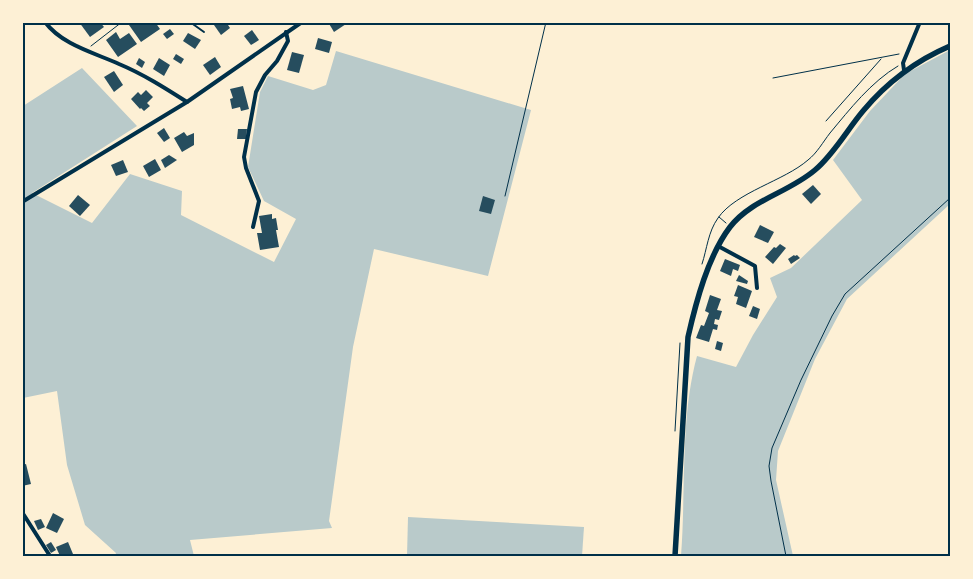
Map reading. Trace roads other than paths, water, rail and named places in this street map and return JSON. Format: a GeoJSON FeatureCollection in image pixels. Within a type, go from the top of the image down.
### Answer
{"type":"FeatureCollection","features":[{"type":"Feature","properties":{"kind":"main road"},"geometry":{"type":"LineString","coordinates":[[675,556],[688,337],[694,310],[718,246],[730,227],[749,208],[802,180],[814,171],[830,155],[875,97],[904,70],[950,46]]}},
{"type":"Feature","properties":{"kind":"street"},"geometry":{"type":"LineString","coordinates":[[45,22],[57,34],[86,50],[120,64],[187,102]]}},
{"type":"Feature","properties":{"kind":"street"},"geometry":{"type":"LineString","coordinates":[[22,202],[187,102],[302,22]]}},
{"type":"Feature","properties":{"kind":"street"},"geometry":{"type":"LineString","coordinates":[[904,70],[903,63],[920,22]]}},
{"type":"Feature","properties":{"kind":"street"},"geometry":{"type":"LineString","coordinates":[[253,227],[259,201],[246,168],[244,157],[256,92],[288,41],[286,32]]}},
{"type":"Feature","properties":{"kind":"street"},"geometry":{"type":"LineString","coordinates":[[718,246],[755,266],[757,288]]}},
{"type":"Feature","properties":{"kind":"street"},"geometry":{"type":"LineString","coordinates":[[22,512],[50,556]]}},
{"type":"Feature","properties":{"kind":"lane"},"geometry":{"type":"LineString","coordinates":[[190,22],[204,32]]}}]}
